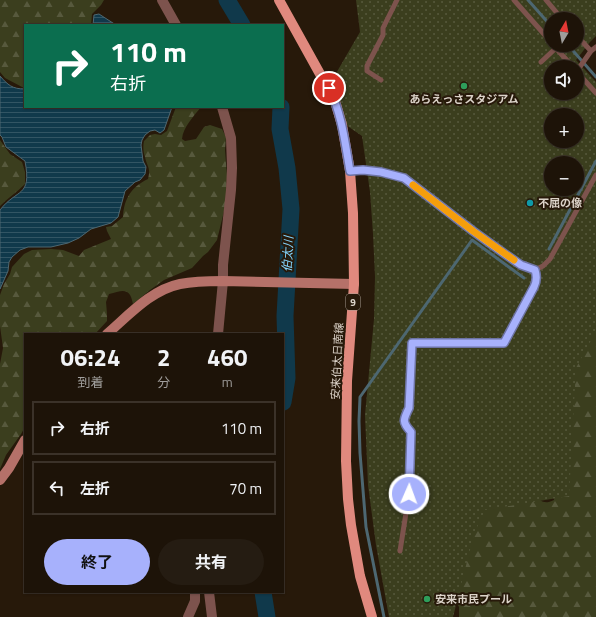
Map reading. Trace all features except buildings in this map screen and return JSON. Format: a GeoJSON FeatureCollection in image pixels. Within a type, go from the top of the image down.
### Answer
{"type":"FeatureCollection","features":[{"type":"Feature","properties":{"kind":"main road","name":"安来伯太日南線"},"geometry":{"type":"LineString","coordinates":[[279,0],[335,101],[342,125],[350,171],[353,213],[354,284],[347,381],[346,461],[351,525],[360,576],[372,617]]}},
{"type":"Feature","properties":{"kind":"street"},"geometry":{"type":"LineString","coordinates":[[162,0],[175,24]]}},
{"type":"Feature","properties":{"kind":"street"},"geometry":{"type":"LineString","coordinates":[[218,333],[226,281],[223,265],[232,168],[231,138],[222,108]]}},
{"type":"Feature","properties":{"kind":"street"},"geometry":{"type":"LineString","coordinates":[[108,333],[146,301],[161,291],[179,284],[203,281],[226,281],[354,284]]}},
{"type":"Feature","properties":{"kind":"street"},"geometry":{"type":"LineString","coordinates":[[0,480],[9,468],[24,442]]}},
{"type":"Feature","properties":{"kind":"street"},"geometry":{"type":"LineString","coordinates":[[188,617],[195,601],[195,593]]}},
{"type":"Feature","properties":{"kind":"street"},"geometry":{"type":"LineString","coordinates":[[209,593],[212,617]]}},
{"type":"Feature","properties":{"kind":"lane"},"geometry":{"type":"LineString","coordinates":[[381,80],[367,71],[367,66],[383,35],[383,28],[396,0]]}},
{"type":"Feature","properties":{"kind":"lane"},"geometry":{"type":"LineString","coordinates":[[514,0],[544,34]]}},
{"type":"Feature","properties":{"kind":"lane"},"geometry":{"type":"LineString","coordinates":[[546,0],[556,12]]}},
{"type":"Feature","properties":{"kind":"lane"},"geometry":{"type":"LineString","coordinates":[[584,45],[590,52]]}},
{"type":"Feature","properties":{"kind":"lane"},"geometry":{"type":"LineString","coordinates":[[584,61],[590,52],[596,47]]}},
{"type":"Feature","properties":{"kind":"lane"},"geometry":{"type":"LineString","coordinates":[[541,62],[550,52]]}},
{"type":"Feature","properties":{"kind":"lane"},"geometry":{"type":"LineString","coordinates":[[560,52],[567,60]]}},
{"type":"Feature","properties":{"kind":"lane"},"geometry":{"type":"LineString","coordinates":[[584,79],[596,93]]}},
{"type":"Feature","properties":{"kind":"lane"},"geometry":{"type":"LineString","coordinates":[[350,171],[363,170],[381,172],[404,178],[505,254],[521,265],[535,270],[543,266],[550,259],[596,175]]}},
{"type":"Feature","properties":{"kind":"lane"},"geometry":{"type":"LineString","coordinates":[[400,551],[409,494],[411,432],[405,425],[404,418],[409,408],[412,343],[504,343],[537,281],[535,270]]}},
{"type":"Feature","properties":{"kind":"green space"},"geometry":{"type":"Polygon","coordinates":[[[0,0],[104,0],[92,14],[91,24],[24,24],[24,88],[5,78],[0,72],[0,0]]]}},
{"type":"Feature","properties":{"kind":"green space"},"geometry":{"type":"Polygon","coordinates":[[[356,0],[596,0],[596,36],[584,50],[584,12],[544,12],[544,52],[582,52],[576,60],[544,60],[544,100],[584,100],[584,69],[596,82],[596,331],[576,368],[569,496],[485,510],[474,534],[453,617],[389,617],[376,545],[368,485],[365,415],[374,319],[375,277],[370,192],[362,136],[346,125],[343,110],[331,82],[360,32],[356,0]]]}},
{"type":"Feature","properties":{"kind":"green space"},"geometry":{"type":"Polygon","coordinates":[[[176,108],[200,108],[184,130],[182,139],[185,141],[196,139],[204,127],[210,125],[222,129],[226,137],[226,203],[217,240],[208,252],[192,268],[164,280],[133,304],[128,292],[118,291],[109,294],[106,302],[107,321],[96,333],[24,333],[24,429],[6,455],[0,469],[0,364],[3,348],[0,326],[0,295],[12,267],[24,254],[32,250],[63,250],[79,256],[84,250],[111,239],[106,227],[112,226],[123,217],[125,205],[130,194],[137,186],[148,179],[149,169],[144,153],[144,141],[150,135],[161,135],[167,131],[176,108]]]}},
{"type":"Feature","properties":{"kind":"green space"},"geometry":{"type":"Polygon","coordinates":[[[0,140],[10,154],[22,162],[25,172],[25,184],[0,206],[0,140]]]}},
{"type":"Feature","properties":{"kind":"green space"},"geometry":{"type":"Polygon","coordinates":[[[596,193],[596,617],[459,617],[459,607],[451,594],[450,572],[487,505],[533,495],[545,502],[554,500],[555,494],[539,461],[593,318],[596,193]]]}},
{"type":"Feature","properties":{"kind":"water"},"geometry":{"type":"Polygon","coordinates":[[[99,14],[114,24],[93,24],[94,15],[99,14]]]}},
{"type":"Feature","properties":{"kind":"water"},"geometry":{"type":"Polygon","coordinates":[[[0,76],[11,86],[24,89],[24,108],[172,108],[164,130],[160,133],[155,130],[150,131],[142,140],[141,145],[143,161],[146,167],[145,174],[140,180],[135,182],[125,191],[118,217],[111,223],[91,229],[79,238],[68,243],[51,247],[28,247],[20,250],[9,262],[8,271],[0,289],[0,210],[25,187],[27,173],[25,161],[6,147],[0,135],[0,76]]]}},
{"type":"Feature","properties":{"kind":"waterway","name":"伯太川"},"geometry":{"type":"LineString","coordinates":[[227,0],[241,24]]}},
{"type":"Feature","properties":{"kind":"waterway"},"geometry":{"type":"LineString","coordinates":[[528,0],[544,18]]}},
{"type":"Feature","properties":{"kind":"waterway"},"geometry":{"type":"LineString","coordinates":[[574,52],[596,77]]}},
{"type":"Feature","properties":{"kind":"waterway","name":"伯太川"},"geometry":{"type":"LineString","coordinates":[[281,108],[280,129],[287,168],[291,209],[285,316],[287,378],[284,396]]}},
{"type":"Feature","properties":{"kind":"waterway"},"geometry":{"type":"LineString","coordinates":[[549,249],[596,161]]}},
{"type":"Feature","properties":{"kind":"waterway"},"geometry":{"type":"LineString","coordinates":[[384,617],[366,527],[360,453],[360,397],[472,240],[524,278]]}},
{"type":"Feature","properties":{"kind":"waterway","name":"伯太川"},"geometry":{"type":"LineString","coordinates":[[263,593],[267,617]]}},
{"type":"Feature","properties":{"kind":"slow traffic"},"geometry":{"type":"LineString","coordinates":[[413,185],[514,260]]}},
{"type":"Feature","properties":{"kind":"place","name":"あらえっさスタジアム"},"geometry":{"type":"Point","coordinates":[464,86]}},
{"type":"Feature","properties":{"kind":"place","name":"不屈の像"},"geometry":{"type":"Point","coordinates":[530,203]}},
{"type":"Feature","properties":{"kind":"place","name":"安来市民プール"},"geometry":{"type":"Point","coordinates":[427,599]}},
{"type":"Feature","properties":{"kind":"route"},"geometry":{"type":"LineString","coordinates":[[329,88],[335,101],[342,125],[350,171],[363,170],[381,172],[404,178],[473,231],[521,265],[535,270],[536,274],[537,281],[504,343],[412,343],[409,408],[404,418],[405,425],[411,432],[409,494]]}}]}
